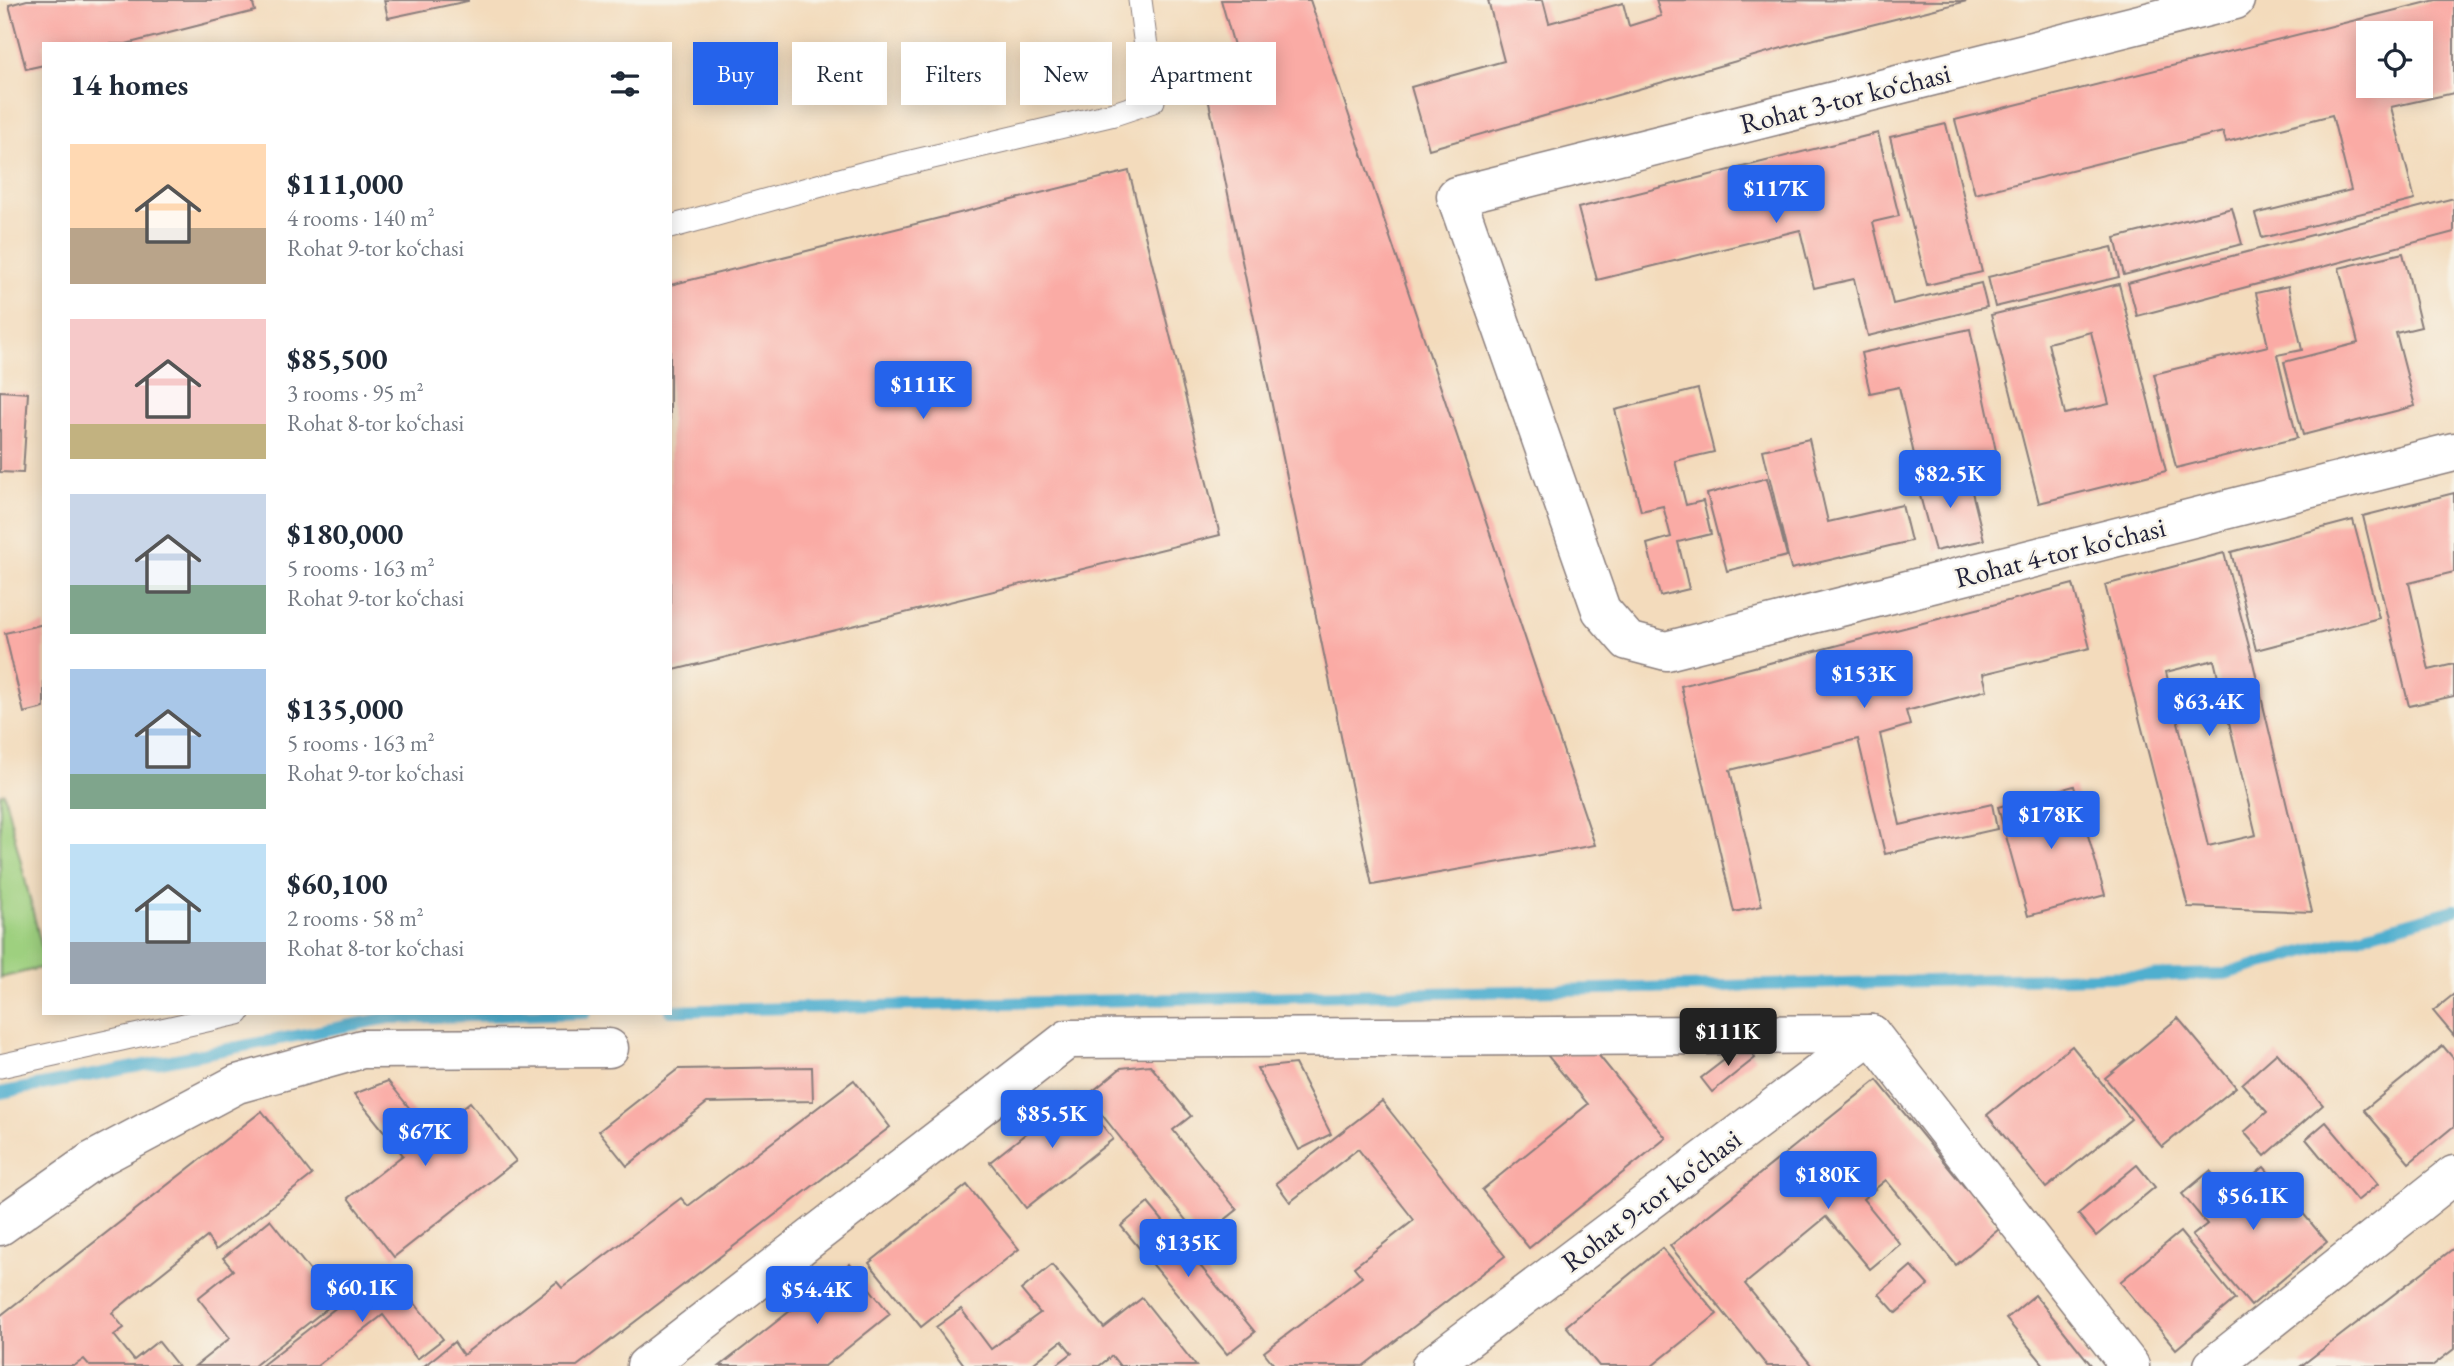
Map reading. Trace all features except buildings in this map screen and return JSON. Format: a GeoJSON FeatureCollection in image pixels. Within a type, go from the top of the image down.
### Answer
{"type":"FeatureCollection","features":[{"type":"Feature","properties":{"kind":"street","name":"Rohat 3-tor ko‘chasi"},"geometry":{"type":"LineString","coordinates":[[1666,651],[1628,641],[1601,610],[1455,196],[2235,0]]}},
{"type":"Feature","properties":{"kind":"street","name":"Rohat 4-tor ko‘chasi"},"geometry":{"type":"LineString","coordinates":[[1666,651],[2454,453]]}},
{"type":"Feature","properties":{"kind":"street"},"geometry":{"type":"LineString","coordinates":[[646,1366],[1068,1039],[1871,1034],[2130,1366]]}},
{"type":"Feature","properties":{"kind":"street","name":"Rohat 9-tor ko‘chasi"},"geometry":{"type":"LineString","coordinates":[[1431,1366],[1871,1034]]}},
{"type":"Feature","properties":{"kind":"street"},"geometry":{"type":"LineString","coordinates":[[0,1226],[92,1161],[237,1084],[362,1049],[609,1048]]}},
{"type":"Feature","properties":{"kind":"street"},"geometry":{"type":"LineString","coordinates":[[2213,1366],[2454,1175]]}},
{"type":"Feature","properties":{"kind":"lane"},"geometry":{"type":"LineString","coordinates":[[672,226],[865,173],[1114,114],[1153,102],[1140,0]]}},
{"type":"Feature","properties":{"kind":"lane"},"geometry":{"type":"LineString","coordinates":[[0,1066],[229,1015]]}},
{"type":"Feature","properties":{"kind":"green space"},"geometry":{"type":"Polygon","coordinates":[[[4,793],[42,949],[42,968],[0,978],[0,794],[4,793]]]}},
{"type":"Feature","properties":{"kind":"waterway"},"geometry":{"type":"LineString","coordinates":[[672,1011],[2225,974],[2454,910]]}},
{"type":"Feature","properties":{"kind":"waterway"},"geometry":{"type":"LineString","coordinates":[[0,1093],[388,1018],[507,1015]]}}]}
